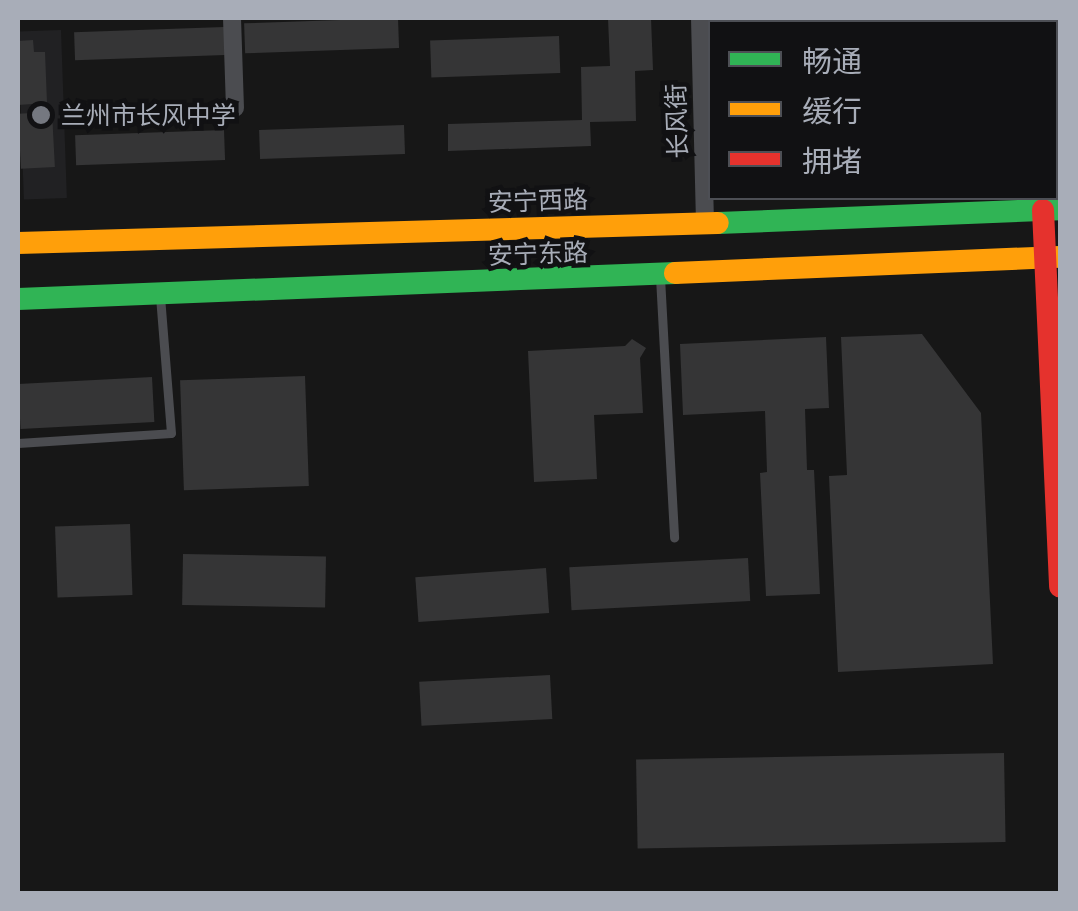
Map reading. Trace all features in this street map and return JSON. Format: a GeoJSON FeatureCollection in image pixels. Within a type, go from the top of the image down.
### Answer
{"type":"FeatureCollection","features":[{"type":"Feature","properties":{"kind":"main road","name":"安宁西路"},"geometry":{"type":"LineString","coordinates":[[18,242],[705,224],[1052,209]]}},
{"type":"Feature","properties":{"kind":"main road"},"geometry":{"type":"LineString","coordinates":[[1052,209],[1060,587]]}},
{"type":"Feature","properties":{"kind":"main road"},"geometry":{"type":"LineString","coordinates":[[938,263],[950,253],[955,238],[950,223],[939,214]]}},
{"type":"Feature","properties":{"kind":"main road","name":"安宁东路"},"geometry":{"type":"LineString","coordinates":[[18,299],[1052,258]]}},
{"type":"Feature","properties":{"kind":"street"},"geometry":{"type":"LineString","coordinates":[[232,18],[235,108]]}},
{"type":"Feature","properties":{"kind":"street","name":"长风街"},"geometry":{"type":"LineString","coordinates":[[700,18],[705,224]]}},
{"type":"Feature","properties":{"kind":"lane"},"geometry":{"type":"LineString","coordinates":[[660,276],[674,538]]}},
{"type":"Feature","properties":{"kind":"lane"},"geometry":{"type":"LineString","coordinates":[[18,443],[171,433],[160,296]]}},
{"type":"Feature","properties":{"kind":"shaded area","name":"兰州市长风中学"},"geometry":{"type":"Polygon","coordinates":[[[61,30],[67,198],[24,199],[18,32],[61,30]]]}},
{"type":"Feature","properties":{"kind":"building"},"geometry":{"type":"Polygon","coordinates":[[[398,18],[399,48],[245,53],[244,23],[398,18]]]}},
{"type":"Feature","properties":{"kind":"building"},"geometry":{"type":"Polygon","coordinates":[[[608,18],[651,18],[653,70],[635,71],[636,121],[590,122],[591,146],[448,151],[448,124],[582,120],[581,67],[610,66],[608,18]]]}},
{"type":"Feature","properties":{"kind":"building"},"geometry":{"type":"Polygon","coordinates":[[[224,27],[225,55],[75,60],[74,32],[224,27]]]}},
{"type":"Feature","properties":{"kind":"building"},"geometry":{"type":"Polygon","coordinates":[[[559,36],[560,73],[431,77],[430,41],[559,36]]]}},
{"type":"Feature","properties":{"kind":"building"},"geometry":{"type":"Polygon","coordinates":[[[33,40],[34,52],[45,52],[47,103],[18,105],[18,41],[33,40]]]}},
{"type":"Feature","properties":{"kind":"building"},"geometry":{"type":"Polygon","coordinates":[[[52,112],[55,167],[21,169],[18,114],[52,112]]]}},
{"type":"Feature","properties":{"kind":"building"},"geometry":{"type":"Polygon","coordinates":[[[404,125],[405,154],[260,159],[259,130],[404,125]]]}},
{"type":"Feature","properties":{"kind":"building"},"geometry":{"type":"Polygon","coordinates":[[[224,130],[225,160],[76,165],[75,135],[224,130]]]}},
{"type":"Feature","properties":{"kind":"building"},"geometry":{"type":"Polygon","coordinates":[[[922,334],[981,413],[993,664],[838,672],[829,476],[847,475],[841,337],[922,334]]]}},
{"type":"Feature","properties":{"kind":"building"},"geometry":{"type":"Polygon","coordinates":[[[826,337],[829,408],[805,409],[807,470],[814,470],[820,594],[766,596],[760,473],[767,472],[765,411],[683,415],[680,344],[826,337]]]}},
{"type":"Feature","properties":{"kind":"building"},"geometry":{"type":"Polygon","coordinates":[[[632,339],[646,348],[640,358],[643,413],[594,415],[597,479],[534,482],[528,351],[625,346],[632,339]]]}},
{"type":"Feature","properties":{"kind":"building"},"geometry":{"type":"Polygon","coordinates":[[[305,376],[309,486],[184,490],[180,380],[305,376]]]}},
{"type":"Feature","properties":{"kind":"building"},"geometry":{"type":"Polygon","coordinates":[[[152,377],[154,422],[21,429],[18,384],[152,377]]]}},
{"type":"Feature","properties":{"kind":"building"},"geometry":{"type":"Polygon","coordinates":[[[130,524],[132,595],[58,598],[55,527],[130,524]]]}},
{"type":"Feature","properties":{"kind":"building"},"geometry":{"type":"Polygon","coordinates":[[[183,554],[326,556],[325,607],[182,605],[183,554]]]}},
{"type":"Feature","properties":{"kind":"building"},"geometry":{"type":"Polygon","coordinates":[[[748,558],[750,601],[571,610],[569,567],[748,558]]]}},
{"type":"Feature","properties":{"kind":"building"},"geometry":{"type":"Polygon","coordinates":[[[546,568],[549,613],[418,622],[415,577],[546,568]]]}},
{"type":"Feature","properties":{"kind":"building"},"geometry":{"type":"Polygon","coordinates":[[[550,675],[552,719],[421,726],[419,682],[550,675]]]}},
{"type":"Feature","properties":{"kind":"building"},"geometry":{"type":"Polygon","coordinates":[[[1004,753],[1006,842],[638,848],[636,759],[1004,753]]]}},
{"type":"Feature","properties":{"kind":"traffic: fast"},"geometry":{"type":"LineString","coordinates":[[718,223],[1060,209]]}},
{"type":"Feature","properties":{"kind":"traffic: fast"},"geometry":{"type":"LineString","coordinates":[[18,299],[675,273]]}},
{"type":"Feature","properties":{"kind":"traffic: slow"},"geometry":{"type":"LineString","coordinates":[[18,243],[718,223]]}},
{"type":"Feature","properties":{"kind":"traffic: slow"},"geometry":{"type":"LineString","coordinates":[[675,273],[1060,257]]}},
{"type":"Feature","properties":{"kind":"traffic: jam"},"geometry":{"type":"LineString","coordinates":[[1043,210],[1060,587]]}},
{"type":"Feature","properties":{"kind":"place","name":"兰州市长风中学"},"geometry":{"type":"Point","coordinates":[41,115]}}]}
